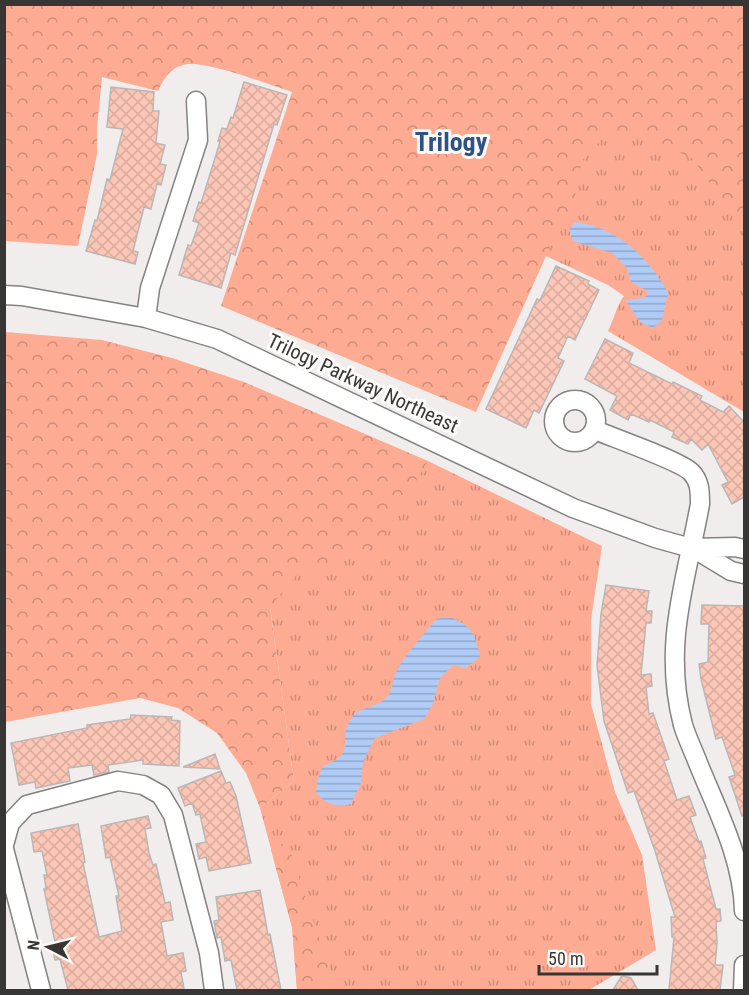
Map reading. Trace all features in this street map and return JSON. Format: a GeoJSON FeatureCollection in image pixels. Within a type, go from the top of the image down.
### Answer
{"type":"FeatureCollection","features":[{"type":"Feature","properties":{"kind":"street"},"geometry":{"type":"LineString","coordinates":[[146,318],[150,288],[198,140],[196,101]]}},
{"type":"Feature","properties":{"kind":"street","name":"Trilogy Parkway Northeast"},"geometry":{"type":"LineString","coordinates":[[4,295],[22,296],[146,318],[217,339],[573,508],[655,538],[691,548],[731,571],[744,573]]}},
{"type":"Feature","properties":{"kind":"street"},"geometry":{"type":"LineString","coordinates":[[595,430],[685,467],[698,482],[700,504],[677,617],[674,682],[684,726],[732,846],[744,898],[744,911]]}},
{"type":"Feature","properties":{"kind":"street","name":"Trilogy Parkway Northeast"},"geometry":{"type":"LineString","coordinates":[[691,548],[735,547],[744,549]]}},
{"type":"Feature","properties":{"kind":"street"},"geometry":{"type":"LineString","coordinates":[[41,990],[4,847],[10,823],[27,805],[118,781],[143,785],[161,795],[173,815],[209,953],[214,990]]}},
{"type":"Feature","properties":{"kind":"street"},"geometry":{"type":"LineString","coordinates":[[742,990],[744,965]]}},
{"type":"Feature","properties":{"kind":"green space"},"geometry":{"type":"Polygon","coordinates":[[[4,5],[744,5],[744,233],[693,159],[652,140],[604,137],[582,161],[574,201],[546,256],[476,412],[221,306],[292,92],[220,69],[193,64],[174,69],[158,91],[102,77],[97,154],[78,246],[5,241],[4,5]]]}},
{"type":"Feature","properties":{"kind":"green space"},"geometry":{"type":"Polygon","coordinates":[[[600,59],[744,156],[744,412],[608,331],[624,296],[608,285],[546,256],[517,251],[600,59]]]}},
{"type":"Feature","properties":{"kind":"green space"},"geometry":{"type":"Polygon","coordinates":[[[5,332],[102,340],[172,358],[244,382],[428,461],[383,536],[365,553],[298,573],[270,607],[294,781],[260,808],[246,773],[217,733],[178,708],[140,698],[5,722],[5,332]]]}},
{"type":"Feature","properties":{"kind":"green space"},"geometry":{"type":"Polygon","coordinates":[[[428,461],[602,546],[591,620],[591,704],[615,792],[642,855],[656,950],[589,990],[297,990],[292,927],[260,808],[294,781],[270,607],[291,518],[428,461]]]}},
{"type":"Feature","properties":{"kind":"green space"},"geometry":{"type":"Polygon","coordinates":[[[287,841],[329,968],[329,987],[324,990],[297,990],[292,927],[271,850],[287,841]]]}},
{"type":"Feature","properties":{"kind":"water"},"geometry":{"type":"Polygon","coordinates":[[[575,222],[590,225],[618,237],[641,256],[660,279],[668,292],[662,320],[653,328],[640,322],[626,301],[645,297],[648,295],[646,290],[631,282],[627,268],[612,253],[573,241],[569,230],[575,222]]]}},
{"type":"Feature","properties":{"kind":"water"},"geometry":{"type":"Polygon","coordinates":[[[449,617],[468,627],[476,642],[480,657],[466,668],[453,665],[439,680],[433,704],[424,719],[375,738],[363,762],[361,783],[351,804],[336,805],[324,800],[316,792],[318,778],[323,766],[334,761],[344,751],[345,734],[351,719],[359,711],[385,699],[396,672],[410,651],[436,619],[449,617]]]}},
{"type":"Feature","properties":{"kind":"building"},"geometry":{"type":"Polygon","coordinates":[[[244,82],[287,95],[277,125],[274,124],[235,255],[231,253],[221,288],[179,275],[188,245],[191,246],[199,223],[193,221],[199,202],[201,203],[220,142],[218,141],[222,128],[227,129],[231,117],[233,118],[244,82]]]}},
{"type":"Feature","properties":{"kind":"building"},"geometry":{"type":"Polygon","coordinates":[[[111,87],[154,92],[153,111],[159,111],[156,143],[165,145],[160,164],[166,165],[161,185],[157,184],[151,209],[144,207],[133,251],[138,252],[135,264],[86,251],[95,220],[97,221],[107,179],[110,180],[123,129],[107,127],[111,87]]]}},
{"type":"Feature","properties":{"kind":"building"},"geometry":{"type":"Polygon","coordinates":[[[556,266],[589,281],[588,284],[599,290],[575,340],[568,336],[558,358],[564,361],[539,413],[534,410],[526,428],[486,409],[537,299],[540,300],[556,266]]]}},
{"type":"Feature","properties":{"kind":"building"},"geometry":{"type":"Polygon","coordinates":[[[605,339],[633,353],[629,363],[702,396],[700,400],[723,412],[729,406],[744,422],[744,497],[732,504],[722,485],[728,482],[708,444],[702,450],[691,439],[688,444],[672,437],[674,432],[650,420],[649,422],[631,414],[628,420],[610,410],[617,396],[585,379],[605,339]]]}},
{"type":"Feature","properties":{"kind":"building"},"geometry":{"type":"Polygon","coordinates":[[[606,585],[649,591],[646,611],[652,611],[651,623],[646,623],[641,675],[651,674],[652,686],[646,687],[649,714],[653,713],[669,759],[664,761],[677,800],[689,796],[696,815],[690,817],[706,858],[703,859],[716,909],[720,909],[721,921],[716,922],[715,965],[723,965],[720,990],[669,990],[674,937],[672,937],[671,917],[675,917],[634,791],[628,793],[604,721],[597,665],[606,585]]]}},
{"type":"Feature","properties":{"kind":"building"},"geometry":{"type":"Polygon","coordinates":[[[702,605],[744,606],[744,816],[742,816],[729,777],[735,775],[722,737],[716,739],[701,679],[699,664],[708,662],[709,624],[701,624],[702,605]]]}},
{"type":"Feature","properties":{"kind":"building"},"geometry":{"type":"Polygon","coordinates":[[[131,715],[172,717],[171,720],[180,721],[179,766],[143,764],[143,760],[108,765],[109,772],[94,775],[92,765],[68,768],[70,781],[36,788],[35,782],[19,785],[11,743],[87,728],[87,725],[130,719],[131,715]]]}},
{"type":"Feature","properties":{"kind":"building"},"geometry":{"type":"Polygon","coordinates":[[[215,754],[220,769],[183,767],[215,754]]]}},
{"type":"Feature","properties":{"kind":"building"},"geometry":{"type":"Polygon","coordinates":[[[221,771],[226,783],[230,782],[236,796],[251,863],[209,871],[206,857],[199,859],[196,844],[206,842],[200,814],[196,815],[192,803],[185,806],[178,788],[221,771]]]}},
{"type":"Feature","properties":{"kind":"building"},"geometry":{"type":"Polygon","coordinates":[[[148,816],[151,828],[145,829],[149,853],[153,865],[156,864],[165,903],[170,902],[173,920],[161,922],[167,956],[183,953],[186,971],[181,972],[184,989],[68,990],[60,959],[55,960],[52,948],[56,947],[44,889],[46,888],[44,875],[47,875],[42,851],[34,852],[31,833],[78,824],[85,862],[83,863],[99,937],[122,931],[116,896],[119,896],[110,857],[106,858],[101,826],[148,816]]]}},
{"type":"Feature","properties":{"kind":"building"},"geometry":{"type":"Polygon","coordinates":[[[260,890],[281,990],[237,990],[231,960],[225,961],[221,937],[217,938],[214,921],[219,920],[216,897],[260,890]]]}},
{"type":"Feature","properties":{"kind":"building"},"geometry":{"type":"Polygon","coordinates":[[[624,976],[631,978],[638,990],[613,990],[624,976]]]}},
{"type":"Feature","properties":{"kind":"district","name":"Trilogy"},"geometry":{"type":"Point","coordinates":[451,142]}}]}
